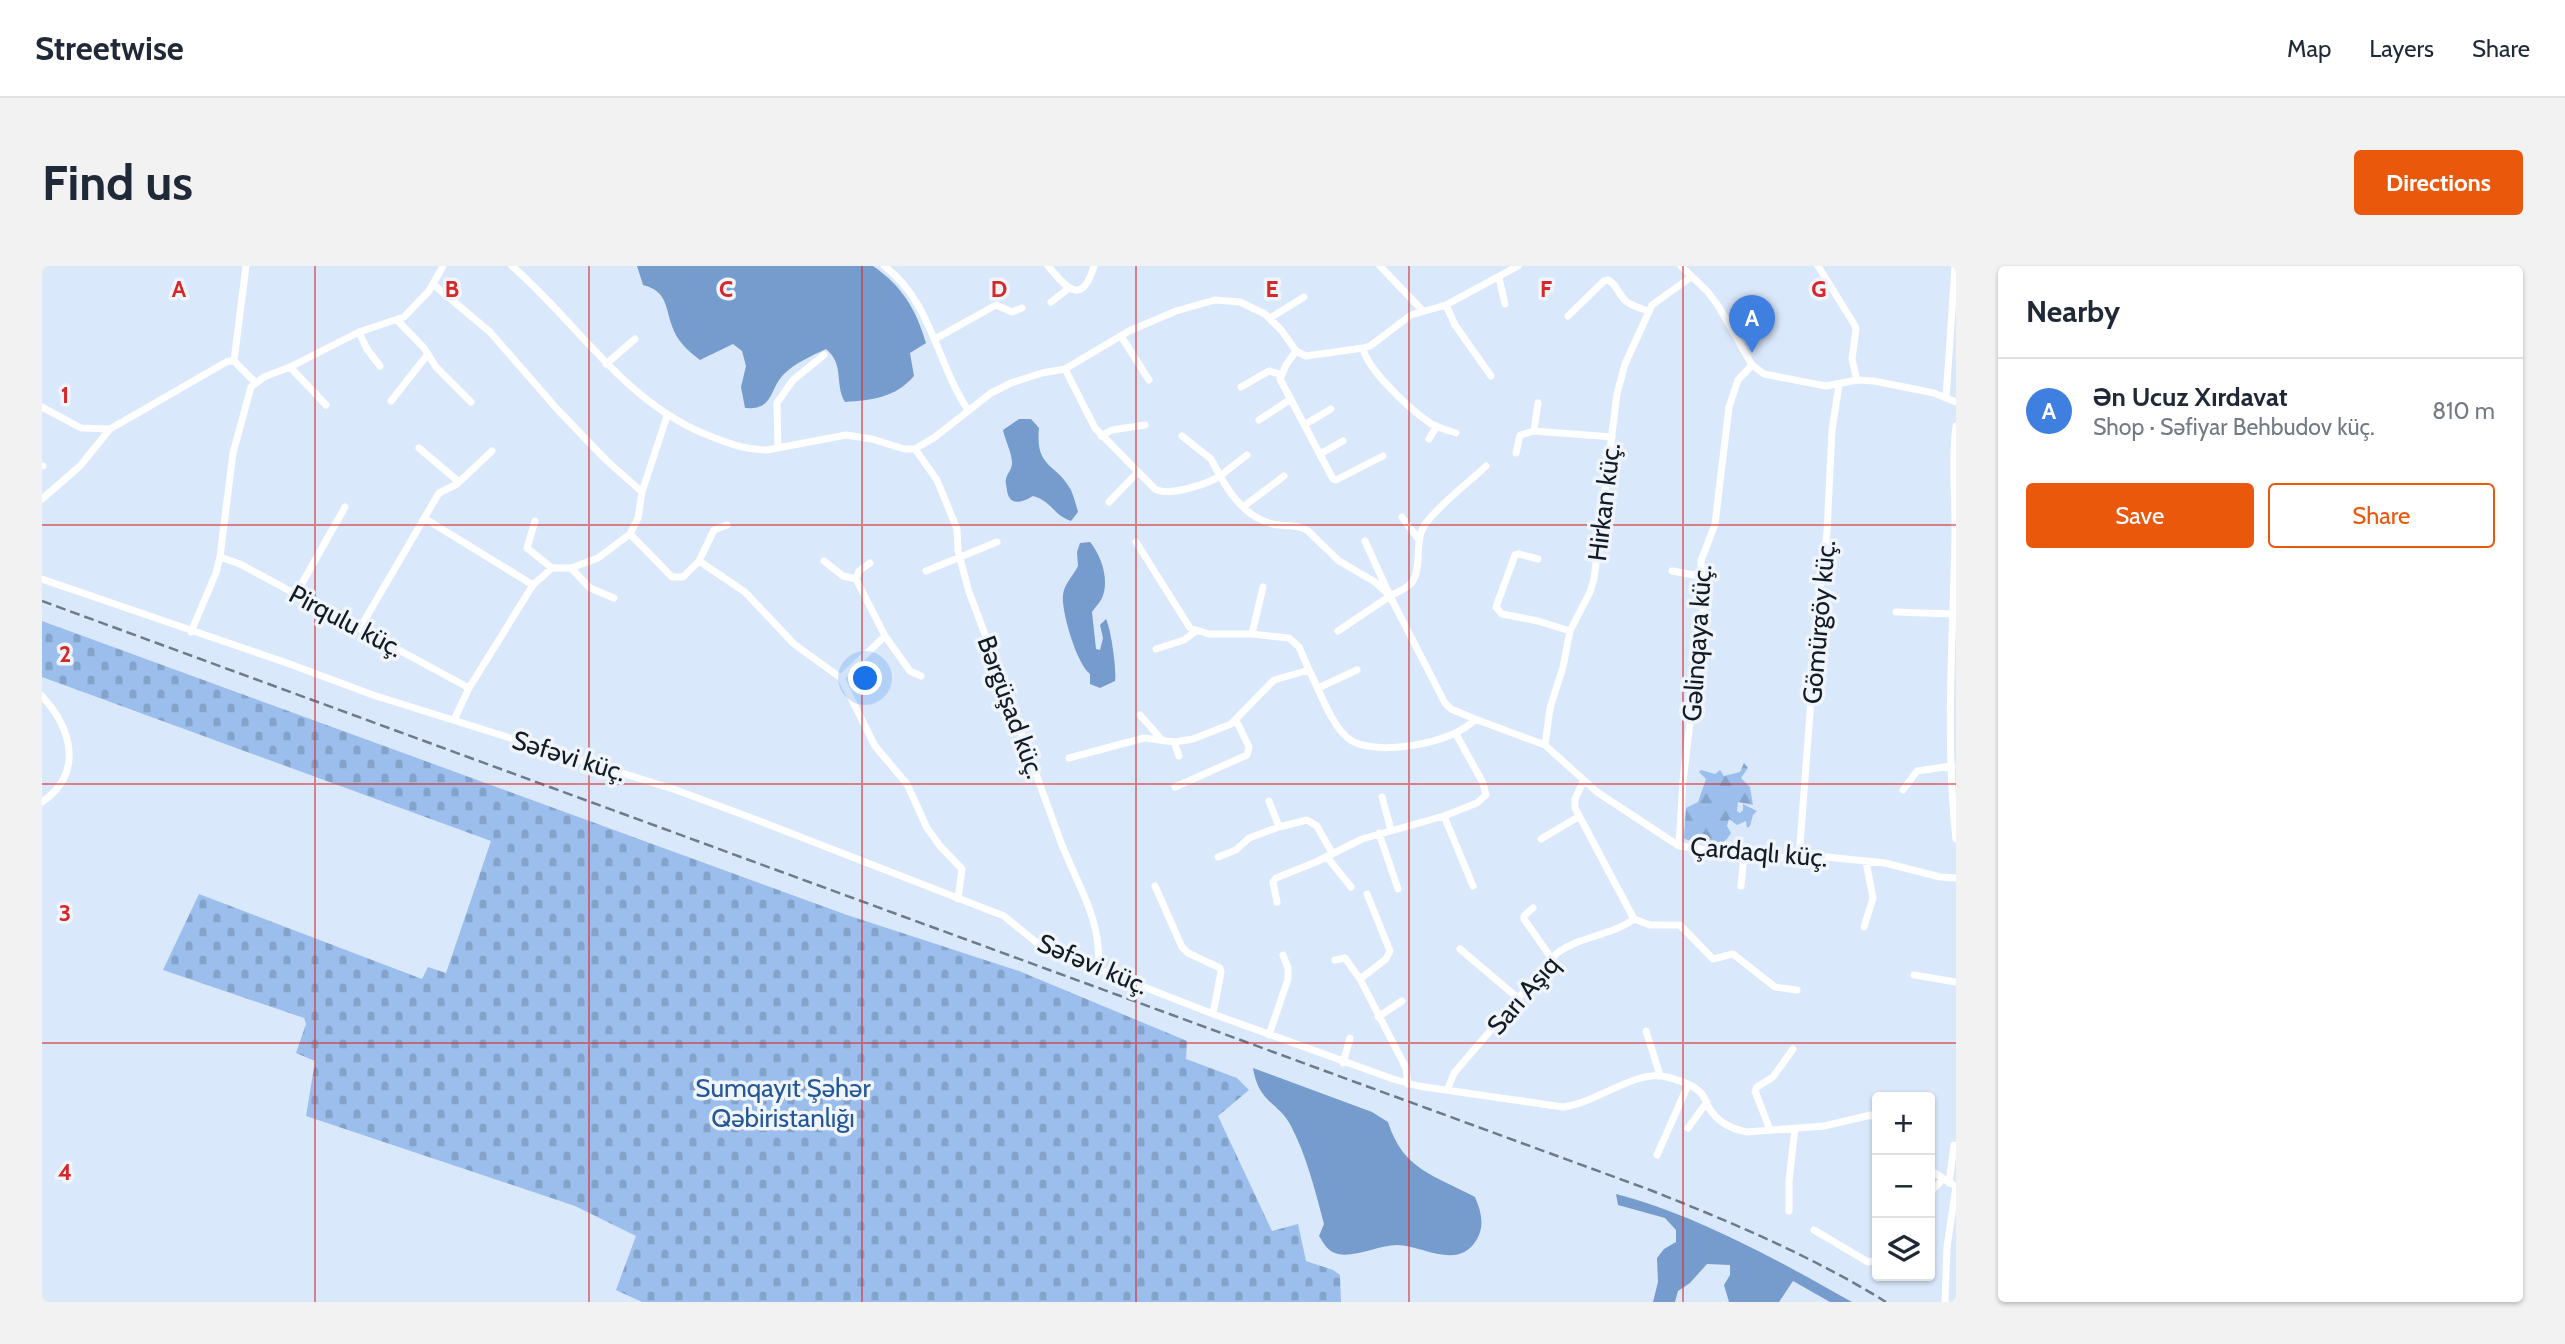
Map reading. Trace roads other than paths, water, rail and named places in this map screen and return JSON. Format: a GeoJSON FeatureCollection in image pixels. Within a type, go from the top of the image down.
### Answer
{"type":"FeatureCollection","features":[{"type":"Feature","properties":{"kind":"street"},"geometry":{"type":"LineString","coordinates":[[234,361],[246,266]]}},
{"type":"Feature","properties":{"kind":"street"},"geometry":{"type":"LineString","coordinates":[[191,632],[216,573],[233,453],[247,397],[255,382],[359,332],[398,321],[408,314],[434,285],[443,266]]}},
{"type":"Feature","properties":{"kind":"street"},"geometry":{"type":"LineString","coordinates":[[512,266],[553,303],[606,364],[667,416],[747,450],[778,448],[846,435],[872,439],[904,449],[915,449],[935,437],[968,410],[1011,383],[1065,369],[1121,336],[1176,312],[1215,300],[1240,302],[1270,318],[1296,351],[1306,356],[1363,348],[1370,346],[1400,322],[1422,310],[1446,305],[1518,266]]}},
{"type":"Feature","properties":{"kind":"street"},"geometry":{"type":"LineString","coordinates":[[884,266],[904,282],[935,339],[955,388],[968,410]]}},
{"type":"Feature","properties":{"kind":"street"},"geometry":{"type":"LineString","coordinates":[[1048,266],[1068,289],[1074,291],[1083,289],[1094,266]]}},
{"type":"Feature","properties":{"kind":"street"},"geometry":{"type":"LineString","coordinates":[[1380,266],[1422,310]]}},
{"type":"Feature","properties":{"kind":"street"},"geometry":{"type":"LineString","coordinates":[[1681,266],[1719,307],[1752,365],[1771,377],[1826,386],[1857,380],[1892,384],[1956,402]]}},
{"type":"Feature","properties":{"kind":"street"},"geometry":{"type":"LineString","coordinates":[[1818,266],[1856,329],[1852,359],[1857,380]]}},
{"type":"Feature","properties":{"kind":"street"},"geometry":{"type":"LineString","coordinates":[[1945,398],[1955,266]]}},
{"type":"Feature","properties":{"kind":"street","name":"Hirkan küç."},"geometry":{"type":"LineString","coordinates":[[1545,745],[1550,708],[1563,667],[1570,631],[1594,579],[1620,378],[1648,311],[1657,301],[1691,277]]}},
{"type":"Feature","properties":{"kind":"street"},"geometry":{"type":"LineString","coordinates":[[1499,278],[1505,304]]}},
{"type":"Feature","properties":{"kind":"street"},"geometry":{"type":"LineString","coordinates":[[1568,316],[1608,280],[1629,304],[1648,311]]}},
{"type":"Feature","properties":{"kind":"street"},"geometry":{"type":"LineString","coordinates":[[434,285],[496,338],[548,400],[606,460],[642,492]]}},
{"type":"Feature","properties":{"kind":"street"},"geometry":{"type":"LineString","coordinates":[[1051,302],[1068,289]]}},
{"type":"Feature","properties":{"kind":"street"},"geometry":{"type":"LineString","coordinates":[[1270,318],[1304,297]]}},
{"type":"Feature","properties":{"kind":"street"},"geometry":{"type":"LineString","coordinates":[[935,339],[996,305],[1012,312],[1022,308]]}},
{"type":"Feature","properties":{"kind":"street"},"geometry":{"type":"LineString","coordinates":[[1446,305],[1455,325],[1491,376]]}},
{"type":"Feature","properties":{"kind":"street"},"geometry":{"type":"LineString","coordinates":[[398,321],[428,354],[436,367],[471,402]]}},
{"type":"Feature","properties":{"kind":"street"},"geometry":{"type":"LineString","coordinates":[[359,332],[367,349],[380,366]]}},
{"type":"Feature","properties":{"kind":"street"},"geometry":{"type":"LineString","coordinates":[[1121,336],[1149,380]]}},
{"type":"Feature","properties":{"kind":"street"},"geometry":{"type":"LineString","coordinates":[[606,364],[635,339]]}},
{"type":"Feature","properties":{"kind":"street"},"geometry":{"type":"LineString","coordinates":[[1363,348],[1367,362],[1378,375],[1424,418],[1456,433]]}},
{"type":"Feature","properties":{"kind":"street"},"geometry":{"type":"LineString","coordinates":[[1296,351],[1280,374],[1280,379],[1333,479],[1336,480],[1383,456]]}},
{"type":"Feature","properties":{"kind":"street"},"geometry":{"type":"LineString","coordinates":[[391,401],[428,354]]}},
{"type":"Feature","properties":{"kind":"street"},"geometry":{"type":"LineString","coordinates":[[778,448],[777,402],[793,380],[824,355]]}},
{"type":"Feature","properties":{"kind":"street"},"geometry":{"type":"LineString","coordinates":[[42,499],[80,466],[110,429],[228,360],[234,361],[255,382]]}},
{"type":"Feature","properties":{"kind":"street","name":"Gəlinqaya küç."},"geometry":{"type":"LineString","coordinates":[[1679,846],[1683,781],[1703,614],[1701,561],[1718,504],[1729,407],[1741,375],[1752,365]]}},
{"type":"Feature","properties":{"kind":"street"},"geometry":{"type":"LineString","coordinates":[[290,367],[326,405]]}},
{"type":"Feature","properties":{"kind":"street"},"geometry":{"type":"LineString","coordinates":[[1065,369],[1101,436],[1160,493],[1204,483],[1220,476],[1247,455]]}},
{"type":"Feature","properties":{"kind":"street"},"geometry":{"type":"LineString","coordinates":[[1241,387],[1269,371],[1280,374]]}},
{"type":"Feature","properties":{"kind":"street","name":"Gömürgöy küç."},"geometry":{"type":"LineString","coordinates":[[1799,858],[1818,607],[1827,532],[1832,430],[1839,385]]}},
{"type":"Feature","properties":{"kind":"street"},"geometry":{"type":"LineString","coordinates":[[1259,421],[1291,399]]}},
{"type":"Feature","properties":{"kind":"street"},"geometry":{"type":"LineString","coordinates":[[1534,431],[1538,403]]}},
{"type":"Feature","properties":{"kind":"street"},"geometry":{"type":"LineString","coordinates":[[42,407],[81,428],[110,429]]}},
{"type":"Feature","properties":{"kind":"street"},"geometry":{"type":"LineString","coordinates":[[1304,425],[1331,409]]}},
{"type":"Feature","properties":{"kind":"street"},"geometry":{"type":"LineString","coordinates":[[535,521],[527,548],[552,568],[571,568],[598,558],[630,534],[638,518],[642,492],[667,416]]}},
{"type":"Feature","properties":{"kind":"street"},"geometry":{"type":"LineString","coordinates":[[1101,436],[1112,430],[1145,425]]}},
{"type":"Feature","properties":{"kind":"street"},"geometry":{"type":"LineString","coordinates":[[1429,439],[1437,426]]}},
{"type":"Feature","properties":{"kind":"street"},"geometry":{"type":"LineString","coordinates":[[1956,426],[1952,766],[1956,839]]}},
{"type":"Feature","properties":{"kind":"street"},"geometry":{"type":"LineString","coordinates":[[1516,453],[1520,435],[1534,431],[1612,437]]}},
{"type":"Feature","properties":{"kind":"street","name":"Çardaqlı küç."},"geometry":{"type":"LineString","coordinates":[[1182,436],[1211,459],[1220,476],[1253,516],[1265,522],[1301,526],[1339,561],[1376,582],[1390,596],[1445,703],[1451,709],[1545,745],[1583,782],[1679,846],[1770,858],[1827,857],[1892,864],[1940,877],[1956,878]]}},
{"type":"Feature","properties":{"kind":"street"},"geometry":{"type":"LineString","coordinates":[[1320,454],[1343,441]]}},
{"type":"Feature","properties":{"kind":"street"},"geometry":{"type":"LineString","coordinates":[[419,448],[459,482]]}},
{"type":"Feature","properties":{"kind":"street","name":"Bərgüşad küç."},"geometry":{"type":"LineString","coordinates":[[915,449],[937,480],[957,529],[959,557],[969,592],[1066,858],[1093,914],[1100,955],[1098,968]]}},
{"type":"Feature","properties":{"kind":"street"},"geometry":{"type":"LineString","coordinates":[[360,628],[439,494],[459,482],[492,451]]}},
{"type":"Feature","properties":{"kind":"street"},"geometry":{"type":"LineString","coordinates":[[1338,631],[1413,580],[1419,540],[1425,524],[1486,466]]}},
{"type":"Feature","properties":{"kind":"street"},"geometry":{"type":"LineString","coordinates":[[1110,502],[1138,472]]}},
{"type":"Feature","properties":{"kind":"street"},"geometry":{"type":"LineString","coordinates":[[1243,507],[1284,476]]}},
{"type":"Feature","properties":{"kind":"street"},"geometry":{"type":"LineString","coordinates":[[296,594],[345,507]]}},
{"type":"Feature","properties":{"kind":"street"},"geometry":{"type":"LineString","coordinates":[[1402,517],[1419,540]]}},
{"type":"Feature","properties":{"kind":"street"},"geometry":{"type":"LineString","coordinates":[[424,518],[533,585]]}},
{"type":"Feature","properties":{"kind":"street"},"geometry":{"type":"LineString","coordinates":[[630,534],[673,577],[683,578],[699,561],[714,530],[727,525]]}},
{"type":"Feature","properties":{"kind":"street"},"geometry":{"type":"LineString","coordinates":[[1365,541],[1390,596]]}},
{"type":"Feature","properties":{"kind":"street"},"geometry":{"type":"LineString","coordinates":[[926,570],[997,542]]}},
{"type":"Feature","properties":{"kind":"street"},"geometry":{"type":"LineString","coordinates":[[1136,542],[1190,628],[1209,634],[1252,634],[1294,641],[1338,727],[1354,743],[1395,749],[1456,734],[1475,719]]}},
{"type":"Feature","properties":{"kind":"street"},"geometry":{"type":"LineString","coordinates":[[1538,559],[1515,555],[1496,607],[1502,614],[1570,631]]}},
{"type":"Feature","properties":{"kind":"street","name":"Pirqulu küç."},"geometry":{"type":"LineString","coordinates":[[220,557],[240,564],[469,688]]}},
{"type":"Feature","properties":{"kind":"street"},"geometry":{"type":"LineString","coordinates":[[699,561],[745,592],[794,644],[841,678],[875,746],[907,784],[928,828],[961,869],[958,899]]}},
{"type":"Feature","properties":{"kind":"street"},"geometry":{"type":"LineString","coordinates":[[824,561],[844,576],[856,579]]}},
{"type":"Feature","properties":{"kind":"street"},"geometry":{"type":"LineString","coordinates":[[870,563],[859,571],[856,579],[884,636],[910,671],[922,676]]}},
{"type":"Feature","properties":{"kind":"street"},"geometry":{"type":"LineString","coordinates":[[454,720],[469,688],[533,585],[552,568]]}},
{"type":"Feature","properties":{"kind":"street"},"geometry":{"type":"LineString","coordinates":[[571,568],[590,588],[614,598]]}},
{"type":"Feature","properties":{"kind":"street"},"geometry":{"type":"LineString","coordinates":[[1672,571],[1700,576]]}},
{"type":"Feature","properties":{"kind":"street","name":"Səfəvi küç."},"geometry":{"type":"LineString","coordinates":[[42,579],[373,695],[676,790],[872,863],[915,883],[1011,920],[1042,947],[1343,1063],[1408,1084],[1563,1107],[1579,1104],[1637,1080],[1660,1075]]}},
{"type":"Feature","properties":{"kind":"street"},"geometry":{"type":"LineString","coordinates":[[1252,634],[1263,587]]}},
{"type":"Feature","properties":{"kind":"street"},"geometry":{"type":"LineString","coordinates":[[1896,612],[1953,614]]}},
{"type":"Feature","properties":{"kind":"street"},"geometry":{"type":"LineString","coordinates":[[1156,649],[1184,640],[1196,631]]}},
{"type":"Feature","properties":{"kind":"street"},"geometry":{"type":"LineString","coordinates":[[841,678],[884,636]]}},
{"type":"Feature","properties":{"kind":"street"},"geometry":{"type":"LineString","coordinates":[[1069,758],[1144,738],[1174,742],[1193,739],[1236,720],[1274,680],[1309,670]]}},
{"type":"Feature","properties":{"kind":"street"},"geometry":{"type":"LineString","coordinates":[[1318,688],[1357,670]]}},
{"type":"Feature","properties":{"kind":"street"},"geometry":{"type":"LineString","coordinates":[[42,696],[56,714],[67,736],[69,763],[65,778],[57,790],[42,803]]}},
{"type":"Feature","properties":{"kind":"street"},"geometry":{"type":"LineString","coordinates":[[1140,715],[1162,740]]}},
{"type":"Feature","properties":{"kind":"street"},"geometry":{"type":"LineString","coordinates":[[1175,787],[1247,755],[1250,747],[1236,720]]}},
{"type":"Feature","properties":{"kind":"street"},"geometry":{"type":"LineString","coordinates":[[1277,902],[1273,882],[1276,877],[1362,839],[1444,816],[1478,803],[1486,795],[1483,783],[1456,734]]}},
{"type":"Feature","properties":{"kind":"street"},"geometry":{"type":"LineString","coordinates":[[1174,742],[1179,755]]}},
{"type":"Feature","properties":{"kind":"street"},"geometry":{"type":"LineString","coordinates":[[1903,790],[1917,771],[1952,766]]}},
{"type":"Feature","properties":{"kind":"street"},"geometry":{"type":"LineString","coordinates":[[1583,782],[1574,808],[1634,919],[1650,925],[1680,925],[1713,959],[1732,954],[1775,987],[1797,990]]}},
{"type":"Feature","properties":{"kind":"street"},"geometry":{"type":"LineString","coordinates":[[1382,797],[1391,830]]}},
{"type":"Feature","properties":{"kind":"street"},"geometry":{"type":"LineString","coordinates":[[1269,801],[1279,827]]}},
{"type":"Feature","properties":{"kind":"street"},"geometry":{"type":"LineString","coordinates":[[1444,816],[1473,886]]}},
{"type":"Feature","properties":{"kind":"street"},"geometry":{"type":"LineString","coordinates":[[1541,839],[1578,817]]}},
{"type":"Feature","properties":{"kind":"street"},"geometry":{"type":"LineString","coordinates":[[1218,857],[1236,850],[1249,838],[1307,820],[1312,822],[1351,887]]}},
{"type":"Feature","properties":{"kind":"street"},"geometry":{"type":"LineString","coordinates":[[1380,833],[1398,889]]}},
{"type":"Feature","properties":{"kind":"street"},"geometry":{"type":"LineString","coordinates":[[1741,886],[1744,854]]}},
{"type":"Feature","properties":{"kind":"street"},"geometry":{"type":"LineString","coordinates":[[1864,927],[1873,898],[1866,862]]}},
{"type":"Feature","properties":{"kind":"street"},"geometry":{"type":"LineString","coordinates":[[1155,886],[1182,947],[1188,953],[1220,968],[1213,1014]]}},
{"type":"Feature","properties":{"kind":"street"},"geometry":{"type":"LineString","coordinates":[[1360,979],[1386,959],[1390,951],[1367,894]]}},
{"type":"Feature","properties":{"kind":"street"},"geometry":{"type":"LineString","coordinates":[[1533,908],[1524,919],[1552,959]]}},
{"type":"Feature","properties":{"kind":"street","name":"Sarı Aşıq"},"geometry":{"type":"LineString","coordinates":[[1448,1088],[1454,1073],[1552,959],[1573,943],[1619,928],[1634,919]]}},
{"type":"Feature","properties":{"kind":"street"},"geometry":{"type":"LineString","coordinates":[[1460,949],[1520,999]]}},
{"type":"Feature","properties":{"kind":"street"},"geometry":{"type":"LineString","coordinates":[[1269,1035],[1288,979],[1288,968],[1283,955]]}},
{"type":"Feature","properties":{"kind":"street"},"geometry":{"type":"LineString","coordinates":[[1335,960],[1345,958],[1360,979],[1406,1068],[1408,1084]]}},
{"type":"Feature","properties":{"kind":"street"},"geometry":{"type":"LineString","coordinates":[[1914,975],[1956,982]]}},
{"type":"Feature","properties":{"kind":"street"},"geometry":{"type":"LineString","coordinates":[[1378,1017],[1402,1001]]}},
{"type":"Feature","properties":{"kind":"street"},"geometry":{"type":"LineString","coordinates":[[1646,1031],[1660,1075],[1700,1092],[1713,1113],[1735,1130],[1747,1132],[1795,1128],[1836,1124],[1867,1115],[1872,1117]]}},
{"type":"Feature","properties":{"kind":"street"},"geometry":{"type":"LineString","coordinates":[[1343,1063],[1350,1038]]}},
{"type":"Feature","properties":{"kind":"street"},"geometry":{"type":"LineString","coordinates":[[1770,1130],[1755,1091],[1776,1073],[1793,1049]]}},
{"type":"Feature","properties":{"kind":"street"},"geometry":{"type":"LineString","coordinates":[[1657,1155],[1688,1085]]}},
{"type":"Feature","properties":{"kind":"street"},"geometry":{"type":"LineString","coordinates":[[1688,1128],[1706,1102]]}},
{"type":"Feature","properties":{"kind":"street"},"geometry":{"type":"LineString","coordinates":[[1788,1211],[1795,1128]]}},
{"type":"Feature","properties":{"kind":"street"},"geometry":{"type":"LineString","coordinates":[[1945,1302],[1954,1145]]}},
{"type":"Feature","properties":{"kind":"street"},"geometry":{"type":"LineString","coordinates":[[1935,1173],[1951,1184]]}},
{"type":"Feature","properties":{"kind":"street"},"geometry":{"type":"LineString","coordinates":[[1814,1230],[1868,1262],[1872,1261]]}},
{"type":"Feature","properties":{"kind":"railway"},"geometry":{"type":"LineString","coordinates":[[42,601],[1650,1190],[1771,1241],[1886,1302]]}},
{"type":"Feature","properties":{"kind":"place","name":"Ən Ucuz Xırdavat"},"geometry":{"type":"Point","coordinates":[1752,353]}},
{"type":"Feature","properties":{"kind":"park label","name":"Sumqayıt Şəhər Qəbiristanlığı"},"geometry":{"type":"Point","coordinates":[783,1103]}}]}
